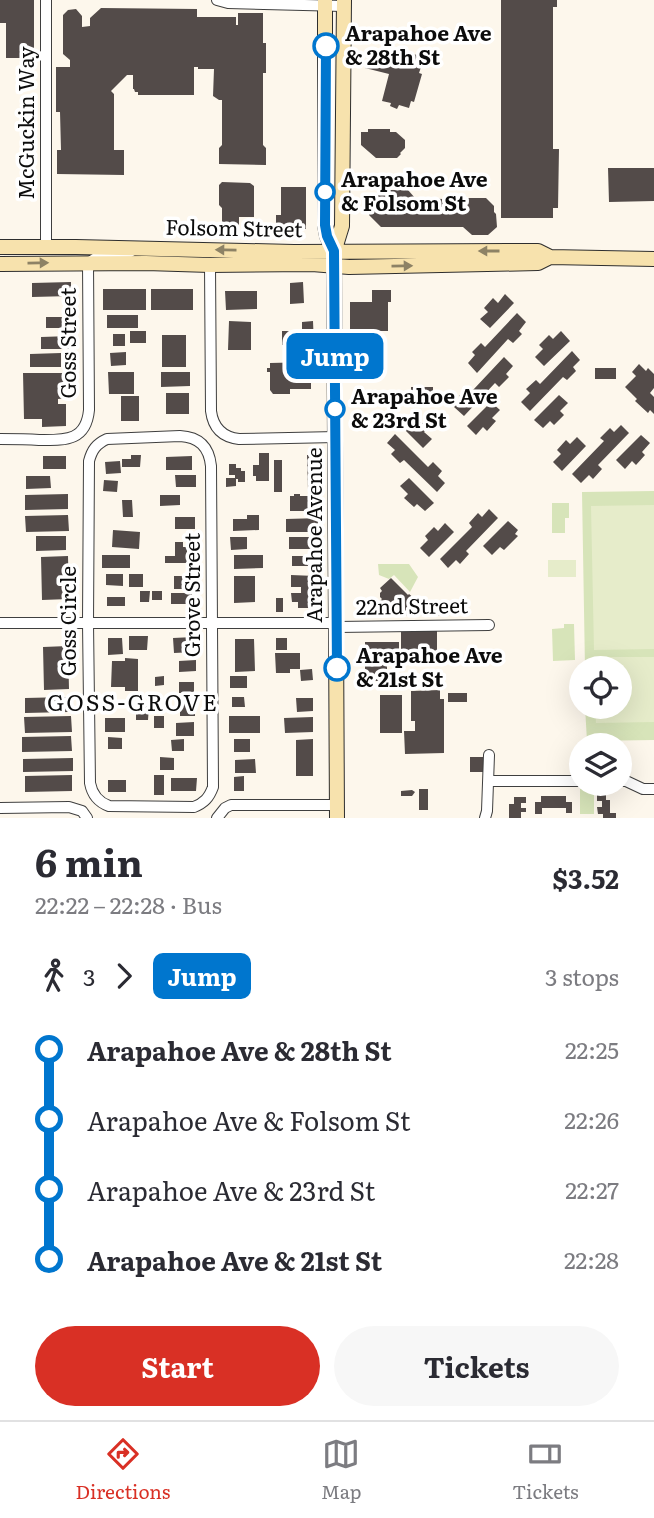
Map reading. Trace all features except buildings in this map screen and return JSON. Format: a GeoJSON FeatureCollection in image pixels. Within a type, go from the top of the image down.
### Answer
{"type":"FeatureCollection","features":[{"type":"Feature","properties":{"kind":"main road","name":"Arapahoe Avenue"},"geometry":{"type":"LineString","coordinates":[[325,2],[325,225],[334,259]]}},
{"type":"Feature","properties":{"kind":"main road","name":"Arapahoe Avenue"},"geometry":{"type":"LineString","coordinates":[[337,811],[334,259],[342,226],[344,3]]}},
{"type":"Feature","properties":{"kind":"main road","name":"Folsom Street"},"geometry":{"type":"LineString","coordinates":[[0,247],[135,248],[334,259],[538,251],[550,257],[654,260]]}},
{"type":"Feature","properties":{"kind":"main road","name":"Folsom Street"},"geometry":{"type":"LineString","coordinates":[[0,264],[312,264],[334,259]]}},
{"type":"Feature","properties":{"kind":"street","name":"McGuckin Way"},"geometry":{"type":"LineString","coordinates":[[46,0],[46,246]]}},
{"type":"Feature","properties":{"kind":"street"},"geometry":{"type":"LineString","coordinates":[[216,0],[228,3],[344,3]]}},
{"type":"Feature","properties":{"kind":"street","name":"Goss Street"},"geometry":{"type":"LineString","coordinates":[[0,439],[61,440],[69,439],[82,430],[89,410],[88,263],[99,256],[125,255],[135,248]]}},
{"type":"Feature","properties":{"kind":"street"},"geometry":{"type":"LineString","coordinates":[[210,265],[211,411],[217,429],[230,438],[239,439],[336,438]]}},
{"type":"Feature","properties":{"kind":"street","name":"Grove Street"},"geometry":{"type":"LineString","coordinates":[[100,442],[110,438],[180,436],[194,438],[209,454],[212,475],[212,791]]}},
{"type":"Feature","properties":{"kind":"street","name":"Goss Circle"},"geometry":{"type":"LineString","coordinates":[[100,442],[93,449],[89,461],[91,790],[95,797],[109,806],[192,807],[204,802],[212,791]]}},
{"type":"Feature","properties":{"kind":"street","name":"22nd Street"},"geometry":{"type":"LineString","coordinates":[[0,623],[489,625]]}},
{"type":"Feature","properties":{"kind":"street"},"geometry":{"type":"LineString","coordinates":[[485,818],[489,755]]}},
{"type":"Feature","properties":{"kind":"street"},"geometry":{"type":"LineString","coordinates":[[488,781],[569,781]]}},
{"type":"Feature","properties":{"kind":"street"},"geometry":{"type":"LineString","coordinates":[[632,784],[643,789],[654,789]]}},
{"type":"Feature","properties":{"kind":"street"},"geometry":{"type":"LineString","coordinates":[[220,814],[227,807],[236,805],[337,811]]}},
{"type":"Feature","properties":{"kind":"street"},"geometry":{"type":"LineString","coordinates":[[0,808],[69,807],[82,811],[86,816]]}},
{"type":"Feature","properties":{"kind":"green space"},"geometry":{"type":"Polygon","coordinates":[[[654,491],[654,740],[632,740],[632,733],[587,733],[586,719],[632,719],[632,656],[585,656],[582,492],[654,491]]]}},
{"type":"Feature","properties":{"kind":"green space"},"geometry":{"type":"Polygon","coordinates":[[[552,503],[569,503],[565,533],[552,533],[552,503]]]}},
{"type":"Feature","properties":{"kind":"green space"},"geometry":{"type":"Polygon","coordinates":[[[654,505],[654,649],[594,650],[591,506],[654,505]]]}},
{"type":"Feature","properties":{"kind":"green space"},"geometry":{"type":"Polygon","coordinates":[[[548,560],[576,560],[576,577],[548,577],[548,560]]]}},
{"type":"Feature","properties":{"kind":"green space"},"geometry":{"type":"Polygon","coordinates":[[[378,564],[409,564],[418,577],[410,592],[394,575],[389,579],[379,575],[378,564]]]}},
{"type":"Feature","properties":{"kind":"green space"},"geometry":{"type":"Polygon","coordinates":[[[564,624],[574,624],[575,656],[569,656],[569,660],[553,661],[552,629],[564,628],[564,624]]]}},
{"type":"Feature","properties":{"kind":"green space"},"geometry":{"type":"Polygon","coordinates":[[[632,657],[654,657],[654,722],[596,723],[596,719],[632,719],[632,657]]]}},
{"type":"Feature","properties":{"kind":"green space"},"geometry":{"type":"Polygon","coordinates":[[[580,796],[594,796],[594,814],[580,814],[580,796]]]}},
{"type":"Feature","properties":{"kind":"bus line","name":"Jump"},"geometry":{"type":"LineString","coordinates":[[326,46],[325,225],[334,251],[337,668]]}},
{"type":"Feature","properties":{"kind":"place","name":"Arapahoe Ave & 28th St"},"geometry":{"type":"Point","coordinates":[326,46]}},
{"type":"Feature","properties":{"kind":"place","name":"Arapahoe Ave & Folsom St"},"geometry":{"type":"Point","coordinates":[325,192]}},
{"type":"Feature","properties":{"kind":"place","name":"Arapahoe Ave & 23rd St"},"geometry":{"type":"Point","coordinates":[335,409]}},
{"type":"Feature","properties":{"kind":"place","name":"Arapahoe Ave & 21st St"},"geometry":{"type":"Point","coordinates":[337,668]}},
{"type":"Feature","properties":{"kind":"district","name":"GOSS-GROVE"},"geometry":{"type":"Point","coordinates":[133,703]}}]}
